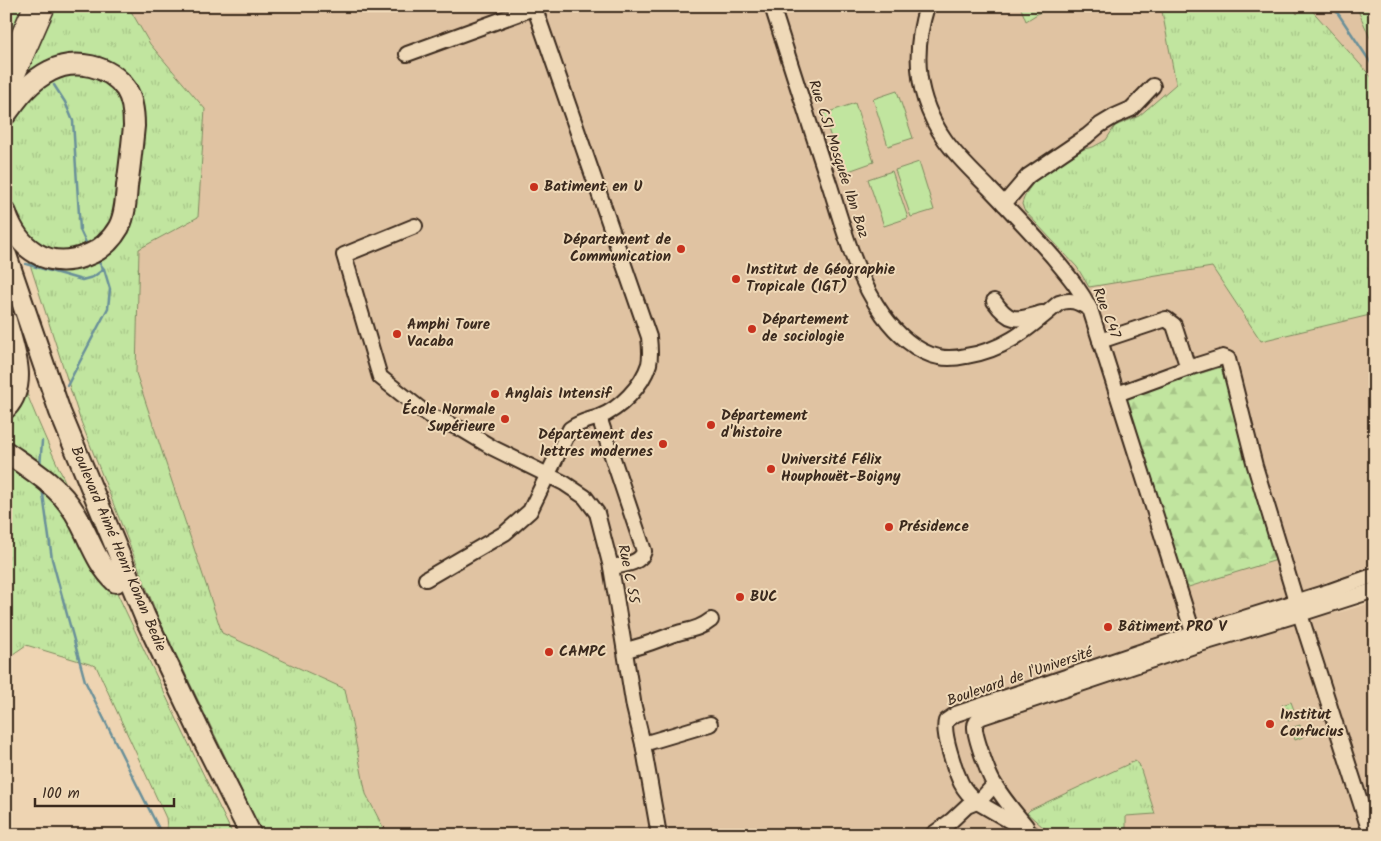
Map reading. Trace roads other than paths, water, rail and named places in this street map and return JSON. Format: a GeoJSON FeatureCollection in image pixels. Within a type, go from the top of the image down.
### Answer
{"type":"FeatureCollection","features":[{"type":"Feature","properties":{"kind":"highway"},"geometry":{"type":"LineString","coordinates":[[6,114],[34,80],[62,66],[90,65],[116,78],[125,88],[131,100],[134,113],[124,210],[120,225],[107,244],[73,260],[61,261],[43,258],[15,234],[6,213]]}},
{"type":"Feature","properties":{"kind":"highway","name":"Boulevard Aimé Henri Konan Bedie"},"geometry":{"type":"LineString","coordinates":[[6,255],[50,385],[59,442],[116,582],[237,835]]}},
{"type":"Feature","properties":{"kind":"highway","name":"Boulevard Aimé Henri Konan Bedie"},"geometry":{"type":"LineString","coordinates":[[6,293],[55,415],[145,617],[251,835]]}},
{"type":"Feature","properties":{"kind":"highway"},"geometry":{"type":"LineString","coordinates":[[6,320],[18,365],[18,381],[11,403],[6,408]]}},
{"type":"Feature","properties":{"kind":"highway"},"geometry":{"type":"LineString","coordinates":[[6,452],[37,474],[67,502],[75,513],[100,563],[107,574],[116,582]]}},
{"type":"Feature","properties":{"kind":"main road"},"geometry":{"type":"LineString","coordinates":[[6,69],[32,6]]}},
{"type":"Feature","properties":{"kind":"main road"},"geometry":{"type":"LineString","coordinates":[[6,97],[46,6]]}},
{"type":"Feature","properties":{"kind":"street","name":"Rue C51 Mosquée Ibn Baz"},"geometry":{"type":"LineString","coordinates":[[772,6],[855,264],[883,315],[897,331],[913,345],[928,354],[940,358],[957,358],[992,350],[1013,340],[1059,303],[1067,300],[1075,301],[1090,309]]}},
{"type":"Feature","properties":{"kind":"street","name":"Rue C47"},"geometry":{"type":"LineString","coordinates":[[927,6],[919,37],[918,72],[921,89],[930,114],[944,139],[957,155],[1034,235],[1077,285],[1090,309],[1195,640]]}},
{"type":"Feature","properties":{"kind":"street"},"geometry":{"type":"LineString","coordinates":[[407,54],[536,7],[649,337],[650,354],[648,365],[629,396],[615,408],[599,417],[578,422],[570,429],[530,511],[505,532],[426,580]]}},
{"type":"Feature","properties":{"kind":"street"},"geometry":{"type":"LineString","coordinates":[[1004,204],[1028,176],[1088,136],[1108,120],[1131,109],[1153,86]]}},
{"type":"Feature","properties":{"kind":"street","name":"Rue C 55"},"geometry":{"type":"LineString","coordinates":[[415,226],[344,255],[380,377],[428,415],[463,430],[564,483],[585,497],[597,513],[611,567],[634,707],[643,744],[659,835]]}},
{"type":"Feature","properties":{"kind":"street"},"geometry":{"type":"LineString","coordinates":[[994,301],[1002,313],[1016,319],[1050,310]]}},
{"type":"Feature","properties":{"kind":"street"},"geometry":{"type":"LineString","coordinates":[[1100,341],[1166,319],[1174,325],[1188,368]]}},
{"type":"Feature","properties":{"kind":"street"},"geometry":{"type":"LineString","coordinates":[[1117,394],[1188,368],[1223,357],[1228,359],[1255,466],[1371,835]]}},
{"type":"Feature","properties":{"kind":"street"},"geometry":{"type":"LineString","coordinates":[[599,417],[644,551],[643,556],[638,560],[611,567]]}},
{"type":"Feature","properties":{"kind":"street","name":"Boulevard de l'Université"},"geometry":{"type":"LineString","coordinates":[[1033,834],[993,782],[978,742],[975,727],[977,720],[1123,664],[1332,597],[1375,575]]}},
{"type":"Feature","properties":{"kind":"street","name":"Boulevard de l'Université"},"geometry":{"type":"LineString","coordinates":[[1332,597],[1375,590]]}},
{"type":"Feature","properties":{"kind":"street"},"geometry":{"type":"LineString","coordinates":[[625,650],[704,626],[711,620]]}},
{"type":"Feature","properties":{"kind":"street","name":"Boulevard de l'Université"},"geometry":{"type":"LineString","coordinates":[[1033,834],[971,801],[962,784],[946,738],[944,731],[946,721],[956,714],[1102,672]]}},
{"type":"Feature","properties":{"kind":"street"},"geometry":{"type":"LineString","coordinates":[[643,744],[710,724]]}},
{"type":"Feature","properties":{"kind":"street"},"geometry":{"type":"LineString","coordinates":[[932,835],[951,821],[993,782]]}},
{"type":"Feature","properties":{"kind":"waterway"},"geometry":{"type":"LineString","coordinates":[[1333,6],[1375,69]]}},
{"type":"Feature","properties":{"kind":"waterway"},"geometry":{"type":"LineString","coordinates":[[54,85],[65,102],[73,121],[80,230],[88,247]]}},
{"type":"Feature","properties":{"kind":"waterway"},"geometry":{"type":"LineString","coordinates":[[67,386],[108,308],[110,289],[104,269],[96,259]]}},
{"type":"Feature","properties":{"kind":"waterway"},"geometry":{"type":"LineString","coordinates":[[26,264],[82,280],[93,277],[104,269]]}},
{"type":"Feature","properties":{"kind":"waterway"},"geometry":{"type":"LineString","coordinates":[[40,467],[42,441]]}},
{"type":"Feature","properties":{"kind":"waterway"},"geometry":{"type":"LineString","coordinates":[[42,487],[52,559],[85,681],[162,835]]}},
{"type":"Feature","properties":{"kind":"place","name":"Batiment en U"},"geometry":{"type":"Point","coordinates":[534,187]}},
{"type":"Feature","properties":{"kind":"place","name":"Département de Communication"},"geometry":{"type":"Point","coordinates":[681,249]}},
{"type":"Feature","properties":{"kind":"place","name":"Institut de Géographie Tropicale (IGT)"},"geometry":{"type":"Point","coordinates":[736,279]}},
{"type":"Feature","properties":{"kind":"place","name":"Département de sociologie"},"geometry":{"type":"Point","coordinates":[752,329]}},
{"type":"Feature","properties":{"kind":"place","name":"Amphi Toure Vacaba"},"geometry":{"type":"Point","coordinates":[397,334]}},
{"type":"Feature","properties":{"kind":"place","name":"Anglais Intensif"},"geometry":{"type":"Point","coordinates":[495,394]}},
{"type":"Feature","properties":{"kind":"place","name":"École Normale Supérieure"},"geometry":{"type":"Point","coordinates":[505,419]}},
{"type":"Feature","properties":{"kind":"place","name":"Département d'histoire"},"geometry":{"type":"Point","coordinates":[711,425]}},
{"type":"Feature","properties":{"kind":"place","name":"Département des lettres modernes"},"geometry":{"type":"Point","coordinates":[663,444]}},
{"type":"Feature","properties":{"kind":"place","name":"Université Félix Houphouët-Boigny"},"geometry":{"type":"Point","coordinates":[771,469]}},
{"type":"Feature","properties":{"kind":"place","name":"Présidence"},"geometry":{"type":"Point","coordinates":[889,527]}},
{"type":"Feature","properties":{"kind":"place","name":"BUC"},"geometry":{"type":"Point","coordinates":[740,597]}},
{"type":"Feature","properties":{"kind":"place","name":"Bâtiment PRO V"},"geometry":{"type":"Point","coordinates":[1108,627]}},
{"type":"Feature","properties":{"kind":"place","name":"CAMPC"},"geometry":{"type":"Point","coordinates":[549,652]}},
{"type":"Feature","properties":{"kind":"place","name":"Institut Confucius"},"geometry":{"type":"Point","coordinates":[1270,724]}}]}
